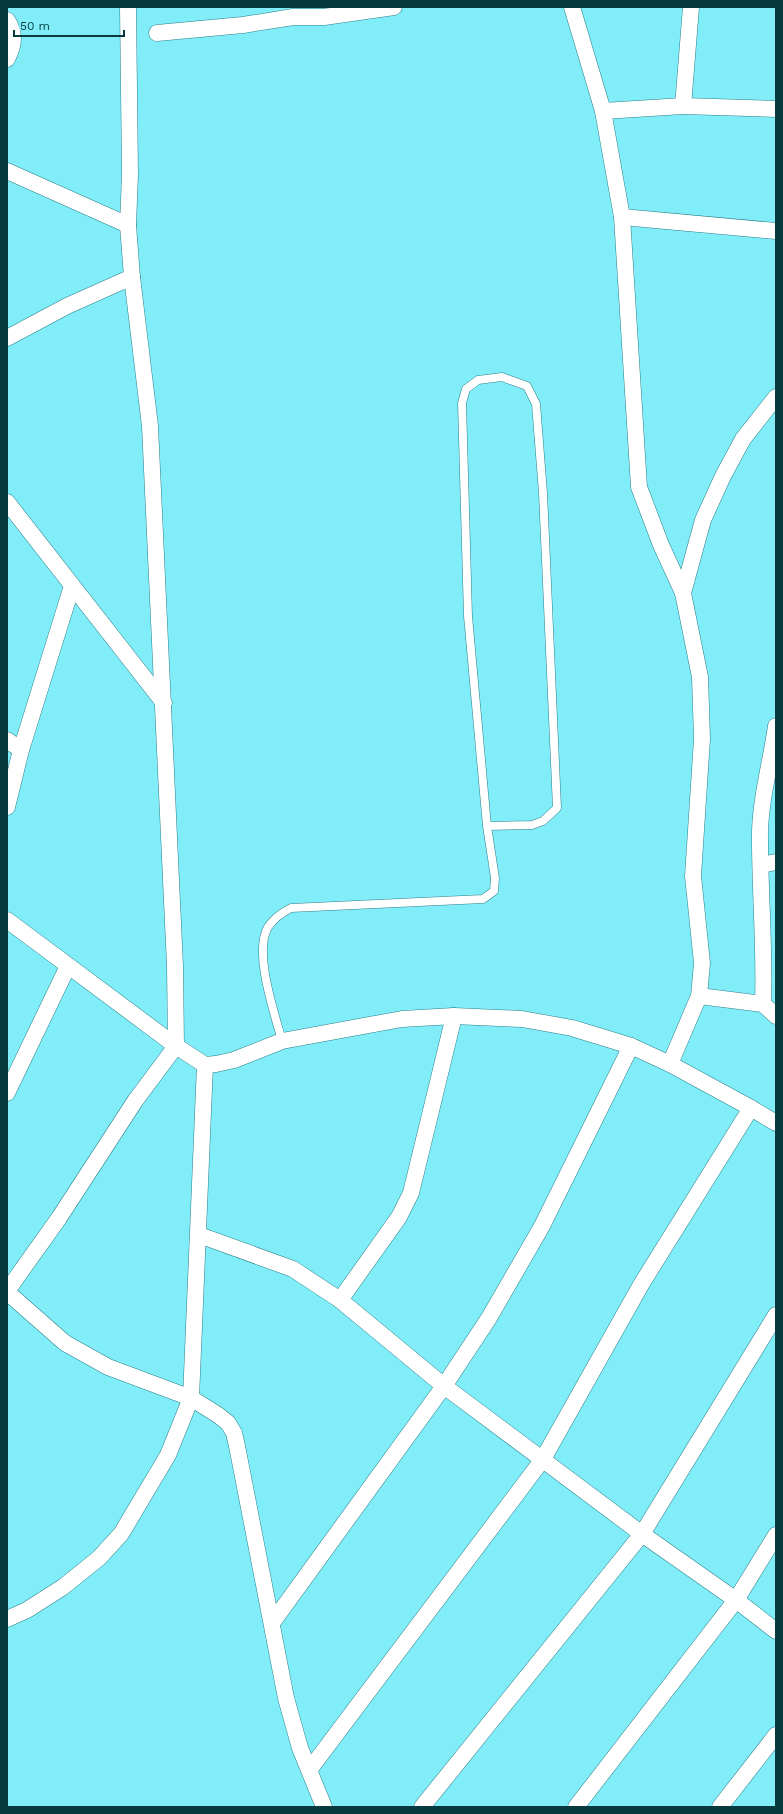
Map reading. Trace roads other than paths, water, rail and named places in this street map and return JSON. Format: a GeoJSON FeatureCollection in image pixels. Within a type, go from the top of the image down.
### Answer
{"type":"FeatureCollection","features":[{"type":"Feature","properties":{"kind":"street"},"geometry":{"type":"LineString","coordinates":[[128,7],[130,174],[128,225],[132,277],[150,426],[164,703],[175,966],[176,1046],[135,1101],[59,1218],[7,1292],[65,1343],[108,1367],[191,1398],[228,1423],[234,1433],[286,1698],[300,1748],[310,1769],[324,1807]]}},
{"type":"Feature","properties":{"kind":"street"},"geometry":{"type":"LineString","coordinates":[[157,33],[243,25],[293,12],[324,17],[394,7]]}},
{"type":"Feature","properties":{"kind":"street"},"geometry":{"type":"LineString","coordinates":[[572,7],[603,111],[622,217],[639,487],[661,545],[683,593],[700,677],[702,701],[702,739],[693,876],[702,963],[699,996],[670,1064]]}},
{"type":"Feature","properties":{"kind":"street"},"geometry":{"type":"LineString","coordinates":[[683,106],[691,7]]}},
{"type":"Feature","properties":{"kind":"street"},"geometry":{"type":"LineString","coordinates":[[7,20],[11,25],[14,42],[7,59]]}},
{"type":"Feature","properties":{"kind":"street"},"geometry":{"type":"LineString","coordinates":[[603,111],[683,106],[776,109]]}},
{"type":"Feature","properties":{"kind":"street"},"geometry":{"type":"LineString","coordinates":[[7,171],[128,225]]}},
{"type":"Feature","properties":{"kind":"street"},"geometry":{"type":"LineString","coordinates":[[622,217],[776,231]]}},
{"type":"Feature","properties":{"kind":"street"},"geometry":{"type":"LineString","coordinates":[[7,338],[66,306],[132,277]]}},
{"type":"Feature","properties":{"kind":"street"},"geometry":{"type":"LineString","coordinates":[[683,593],[703,520],[720,482],[743,439],[776,397]]}},
{"type":"Feature","properties":{"kind":"street"},"geometry":{"type":"LineString","coordinates":[[7,502],[164,703]]}},
{"type":"Feature","properties":{"kind":"street"},"geometry":{"type":"LineString","coordinates":[[7,807],[21,750],[72,586]]}},
{"type":"Feature","properties":{"kind":"street"},"geometry":{"type":"LineString","coordinates":[[763,1004],[770,975],[768,864],[760,839],[761,816],[776,726]]}},
{"type":"Feature","properties":{"kind":"street"},"geometry":{"type":"LineString","coordinates":[[7,740],[21,750]]}},
{"type":"Feature","properties":{"kind":"street"},"geometry":{"type":"LineString","coordinates":[[7,920],[176,1046],[205,1064],[216,1064],[234,1060],[282,1041],[402,1019],[454,1016],[522,1019],[572,1028],[631,1046],[670,1064],[776,1123]]}},
{"type":"Feature","properties":{"kind":"street"},"geometry":{"type":"LineString","coordinates":[[7,1093],[68,966]]}},
{"type":"Feature","properties":{"kind":"street"},"geometry":{"type":"LineString","coordinates":[[699,996],[763,1004],[776,1016]]}},
{"type":"Feature","properties":{"kind":"street"},"geometry":{"type":"LineString","coordinates":[[340,1300],[399,1217],[411,1194],[454,1016]]}},
{"type":"Feature","properties":{"kind":"street"},"geometry":{"type":"LineString","coordinates":[[272,1623],[444,1386],[489,1318],[542,1226],[631,1046]]}},
{"type":"Feature","properties":{"kind":"street"},"geometry":{"type":"LineString","coordinates":[[7,1619],[27,1610],[63,1587],[100,1558],[122,1534],[168,1455],[191,1398],[205,1064]]}},
{"type":"Feature","properties":{"kind":"street"},"geometry":{"type":"LineString","coordinates":[[310,1769],[543,1459],[642,1282],[751,1108]]}},
{"type":"Feature","properties":{"kind":"street"},"geometry":{"type":"LineString","coordinates":[[199,1235],[293,1269],[340,1300],[444,1386],[642,1534],[736,1600],[776,1631]]}},
{"type":"Feature","properties":{"kind":"street"},"geometry":{"type":"LineString","coordinates":[[422,1807],[642,1534],[776,1315]]}},
{"type":"Feature","properties":{"kind":"street"},"geometry":{"type":"LineString","coordinates":[[576,1807],[736,1600],[776,1535]]}},
{"type":"Feature","properties":{"kind":"street"},"geometry":{"type":"LineString","coordinates":[[720,1807],[776,1735]]}},
{"type":"Feature","properties":{"kind":"lane"},"geometry":{"type":"LineString","coordinates":[[282,1041],[262,964],[263,946],[267,928],[277,916],[291,908],[483,899],[494,892],[495,878],[487,826],[468,616],[462,403],[466,389],[478,380],[502,377],[527,386],[536,404],[543,493],[558,808],[543,821],[532,825],[487,826]]}}]}
